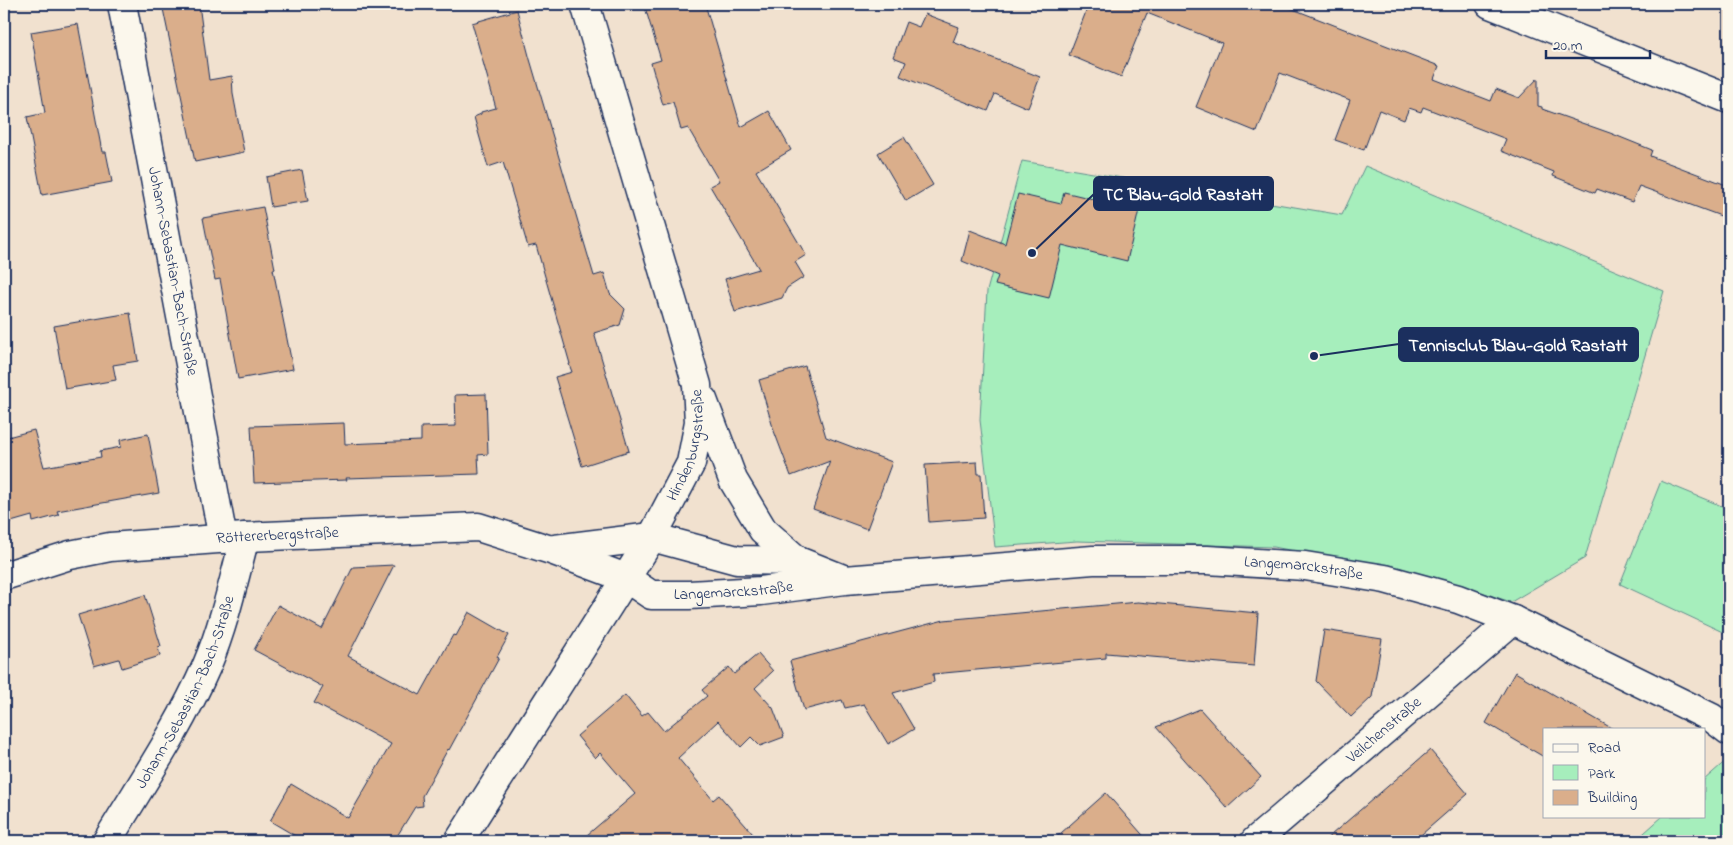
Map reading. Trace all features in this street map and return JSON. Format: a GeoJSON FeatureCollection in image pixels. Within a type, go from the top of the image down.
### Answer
{"type":"FeatureCollection","features":[{"type":"Feature","properties":{"kind":"street","name":"Johann-Sebastian-Bach-Straße"},"geometry":{"type":"LineString","coordinates":[[107,841],[185,712],[208,663],[224,614],[234,538],[122,4]]}},
{"type":"Feature","properties":{"kind":"street","name":"Hindenburgstraße"},"geometry":{"type":"LineString","coordinates":[[460,841],[652,537],[691,463],[699,422],[697,385],[585,4]]}},
{"type":"Feature","properties":{"kind":"street"},"geometry":{"type":"LineString","coordinates":[[1490,4],[1729,99]]}},
{"type":"Feature","properties":{"kind":"street","name":"Langemarckstraße"},"geometry":{"type":"LineString","coordinates":[[697,385],[733,480],[763,530],[798,562]]}},
{"type":"Feature","properties":{"kind":"street","name":"Röttererbergstraße"},"geometry":{"type":"LineString","coordinates":[[4,576],[70,556],[110,547],[234,538],[478,527],[551,550],[626,578]]}},
{"type":"Feature","properties":{"kind":"street","name":"Röttererbergstraße"},"geometry":{"type":"LineString","coordinates":[[551,550],[652,537]]}},
{"type":"Feature","properties":{"kind":"street","name":"Langemarckstraße"},"geometry":{"type":"LineString","coordinates":[[652,537],[737,560],[798,562],[844,580]]}},
{"type":"Feature","properties":{"kind":"street","name":"Langemarckstraße"},"geometry":{"type":"LineString","coordinates":[[626,578],[651,595],[689,595],[761,591],[844,580],[1093,560],[1207,560],[1305,566],[1385,579],[1458,599],[1512,620],[1712,718],[1729,731]]}},
{"type":"Feature","properties":{"kind":"street","name":"Veilchenstraße"},"geometry":{"type":"LineString","coordinates":[[1256,841],[1512,620]]}},
{"type":"Feature","properties":{"kind":"green space"},"geometry":{"type":"Polygon","coordinates":[[[1022,161],[1342,215],[1365,166],[1664,291],[1585,558],[1511,602],[1453,583],[1274,547],[1077,541],[995,547],[980,420],[987,291],[1022,161]]]}},
{"type":"Feature","properties":{"kind":"green space"},"geometry":{"type":"Polygon","coordinates":[[[1661,481],[1729,509],[1729,635],[1620,584],[1661,481]]]}},
{"type":"Feature","properties":{"kind":"green space"},"geometry":{"type":"Polygon","coordinates":[[[1729,758],[1729,841],[1635,841],[1661,818],[1706,818],[1706,778],[1729,758]]]}},
{"type":"Feature","properties":{"kind":"building"},"geometry":{"type":"Polygon","coordinates":[[[162,4],[199,4],[209,80],[232,76],[233,94],[244,152],[195,162],[162,4]]]}},
{"type":"Feature","properties":{"kind":"building"},"geometry":{"type":"Polygon","coordinates":[[[644,4],[705,4],[741,127],[769,111],[791,150],[756,171],[806,255],[795,262],[804,277],[787,288],[782,298],[735,312],[725,279],[759,269],[710,186],[719,181],[688,128],[681,130],[673,102],[663,105],[651,63],[661,60],[644,4]]]}},
{"type":"Feature","properties":{"kind":"building"},"geometry":{"type":"Polygon","coordinates":[[[1089,4],[1280,4],[1439,66],[1434,79],[1491,101],[1496,89],[1519,98],[1538,78],[1538,106],[1542,107],[1542,109],[1652,150],[1650,156],[1729,186],[1729,219],[1639,186],[1632,202],[1597,189],[1595,193],[1553,176],[1554,172],[1501,151],[1506,139],[1423,107],[1421,112],[1409,108],[1404,120],[1379,110],[1364,150],[1335,140],[1350,100],[1280,73],[1257,132],[1196,107],[1222,43],[1147,13],[1121,77],[1069,55],[1089,4]]]}},
{"type":"Feature","properties":{"kind":"building"},"geometry":{"type":"Polygon","coordinates":[[[517,10],[594,276],[604,273],[610,294],[625,309],[620,325],[594,333],[629,451],[582,466],[555,377],[572,372],[536,245],[528,247],[503,162],[488,167],[474,117],[481,114],[481,112],[496,108],[472,23],[517,10]]]}},
{"type":"Feature","properties":{"kind":"building"},"geometry":{"type":"Polygon","coordinates":[[[925,14],[959,27],[953,42],[1040,77],[1028,108],[995,94],[988,111],[900,76],[906,62],[893,57],[906,22],[919,27],[925,14]]]}},
{"type":"Feature","properties":{"kind":"building"},"geometry":{"type":"Polygon","coordinates":[[[78,24],[102,152],[106,152],[112,182],[42,195],[27,117],[45,113],[31,32],[78,24]]]}},
{"type":"Feature","properties":{"kind":"building"},"geometry":{"type":"Polygon","coordinates":[[[904,137],[933,185],[906,201],[878,153],[904,137]]]}},
{"type":"Feature","properties":{"kind":"building"},"geometry":{"type":"Polygon","coordinates":[[[302,170],[308,201],[271,207],[266,177],[302,170]]]}},
{"type":"Feature","properties":{"kind":"building"},"geometry":{"type":"Polygon","coordinates":[[[1064,192],[1139,210],[1127,261],[1062,245],[1049,298],[995,285],[998,276],[962,261],[970,230],[1005,244],[1018,194],[1061,204],[1064,192]]]}},
{"type":"Feature","properties":{"kind":"building"},"geometry":{"type":"Polygon","coordinates":[[[263,207],[293,369],[238,379],[220,279],[215,280],[203,218],[263,207]]]}},
{"type":"Feature","properties":{"kind":"building"},"geometry":{"type":"Polygon","coordinates":[[[130,313],[138,361],[113,365],[116,380],[65,389],[54,326],[130,313]]]}},
{"type":"Feature","properties":{"kind":"building"},"geometry":{"type":"Polygon","coordinates":[[[805,366],[826,437],[892,462],[867,529],[813,509],[830,461],[791,476],[774,431],[759,380],[805,366]]]}},
{"type":"Feature","properties":{"kind":"building"},"geometry":{"type":"Polygon","coordinates":[[[486,394],[488,454],[478,455],[479,474],[254,483],[251,426],[344,423],[345,444],[421,441],[421,427],[456,426],[455,395],[486,394]]]}},
{"type":"Feature","properties":{"kind":"building"},"geometry":{"type":"Polygon","coordinates":[[[34,430],[44,467],[101,457],[100,451],[121,447],[120,440],[148,434],[159,493],[57,511],[59,515],[33,522],[32,516],[4,524],[4,438],[34,430]]]}},
{"type":"Feature","properties":{"kind":"building"},"geometry":{"type":"Polygon","coordinates":[[[977,462],[978,474],[981,474],[984,518],[929,522],[925,465],[977,462]]]}},
{"type":"Feature","properties":{"kind":"building"},"geometry":{"type":"Polygon","coordinates":[[[394,565],[348,656],[420,695],[453,635],[456,636],[469,612],[509,635],[497,657],[499,658],[422,796],[423,806],[415,807],[394,841],[304,841],[270,821],[291,784],[348,818],[391,744],[314,703],[323,687],[254,650],[278,605],[322,629],[353,567],[394,565]]]}},
{"type":"Feature","properties":{"kind":"building"},"geometry":{"type":"Polygon","coordinates":[[[145,595],[161,646],[158,647],[160,656],[122,668],[119,659],[94,666],[78,615],[145,595]]]}},
{"type":"Feature","properties":{"kind":"building"},"geometry":{"type":"Polygon","coordinates":[[[1138,602],[1258,613],[1254,666],[1106,653],[1106,658],[933,674],[934,682],[893,693],[914,729],[888,744],[864,704],[845,708],[842,700],[804,710],[790,661],[944,620],[1138,602]]]}},
{"type":"Feature","properties":{"kind":"building"},"geometry":{"type":"Polygon","coordinates":[[[1324,630],[1382,639],[1372,697],[1351,717],[1316,681],[1324,630]]]}},
{"type":"Feature","properties":{"kind":"building"},"geometry":{"type":"Polygon","coordinates":[[[758,654],[773,671],[755,688],[773,708],[784,737],[760,746],[751,737],[741,747],[718,721],[678,758],[713,800],[719,795],[759,841],[580,841],[635,794],[600,753],[595,758],[577,736],[625,695],[642,716],[648,712],[664,731],[707,696],[702,690],[729,667],[734,674],[758,654]]]}},
{"type":"Feature","properties":{"kind":"building"},"geometry":{"type":"Polygon","coordinates":[[[1515,672],[1611,728],[1543,728],[1543,756],[1486,723],[1515,672]]]}},
{"type":"Feature","properties":{"kind":"building"},"geometry":{"type":"Polygon","coordinates":[[[1200,709],[1261,777],[1227,808],[1156,727],[1200,709]]]}},
{"type":"Feature","properties":{"kind":"building"},"geometry":{"type":"Polygon","coordinates":[[[1430,750],[1468,794],[1414,841],[1324,841],[1430,750]]]}},
{"type":"Feature","properties":{"kind":"building"},"geometry":{"type":"Polygon","coordinates":[[[1106,793],[1148,841],[1052,841],[1106,793]]]}},
{"type":"Feature","properties":{"kind":"place","name":"TC Blau-Gold Rastatt"},"geometry":{"type":"Point","coordinates":[1032,253]}},
{"type":"Feature","properties":{"kind":"place","name":"Tennisclub Blau-Gold Rastatt"},"geometry":{"type":"Point","coordinates":[1314,356]}}]}
